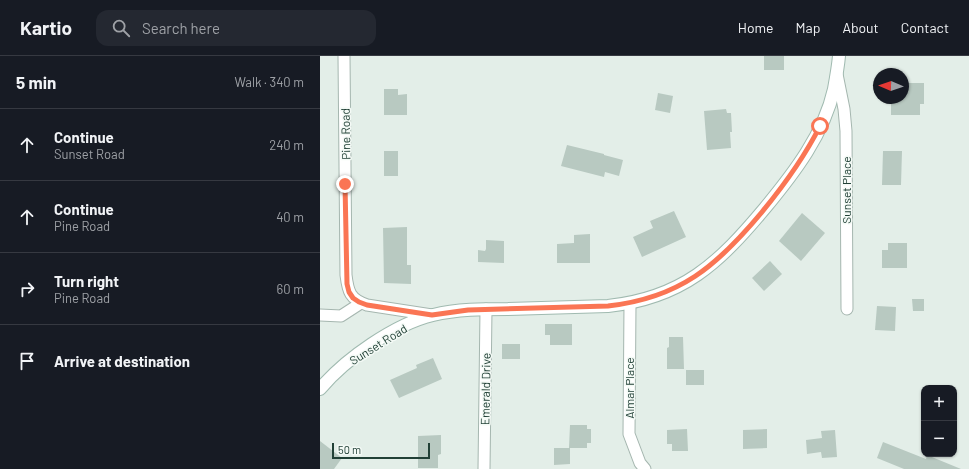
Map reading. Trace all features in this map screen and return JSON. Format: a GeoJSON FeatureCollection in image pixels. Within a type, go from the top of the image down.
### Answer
{"type":"FeatureCollection","features":[{"type":"Feature","properties":{"kind":"street","name":"Pine Road"},"geometry":{"type":"LineString","coordinates":[[344,56],[346,275],[349,292],[353,298],[361,303]]}},
{"type":"Feature","properties":{"kind":"street","name":"Sunset Road"},"geometry":{"type":"LineString","coordinates":[[320,388],[333,374],[372,345],[400,328],[432,315],[448,312],[486,309],[608,306],[630,304],[675,288],[694,278],[730,249],[795,171],[809,148],[828,108],[834,90],[839,56]]}},
{"type":"Feature","properties":{"kind":"street","name":"Sunset Place"},"geometry":{"type":"LineString","coordinates":[[837,72],[844,109],[846,131],[847,309]]}},
{"type":"Feature","properties":{"kind":"street"},"geometry":{"type":"LineString","coordinates":[[320,315],[341,316],[361,303],[376,308],[432,315]]}},
{"type":"Feature","properties":{"kind":"street","name":"Almar Place"},"geometry":{"type":"LineString","coordinates":[[630,304],[629,434],[640,463],[645,469]]}},
{"type":"Feature","properties":{"kind":"street","name":"Emerald Drive"},"geometry":{"type":"LineString","coordinates":[[484,469],[486,309]]}},
{"type":"Feature","properties":{"kind":"building"},"geometry":{"type":"Polygon","coordinates":[[[764,56],[784,56],[784,70],[764,70],[764,56]]]}},
{"type":"Feature","properties":{"kind":"building"},"geometry":{"type":"Polygon","coordinates":[[[909,83],[924,83],[924,104],[920,104],[920,115],[891,115],[891,104],[909,104],[909,83]]]}},
{"type":"Feature","properties":{"kind":"building"},"geometry":{"type":"Polygon","coordinates":[[[384,89],[398,89],[398,95],[407,94],[407,115],[384,115],[384,89]]]}},
{"type":"Feature","properties":{"kind":"building"},"geometry":{"type":"Polygon","coordinates":[[[658,93],[673,96],[670,113],[655,110],[658,93]]]}},
{"type":"Feature","properties":{"kind":"building"},"geometry":{"type":"Polygon","coordinates":[[[726,109],[727,113],[731,113],[731,148],[707,150],[704,111],[726,109]]]}},
{"type":"Feature","properties":{"kind":"building"},"geometry":{"type":"Polygon","coordinates":[[[567,145],[623,160],[619,176],[605,172],[604,177],[561,166],[567,145]]]}},
{"type":"Feature","properties":{"kind":"building"},"geometry":{"type":"Polygon","coordinates":[[[384,151],[398,151],[398,176],[384,176],[384,151]]]}},
{"type":"Feature","properties":{"kind":"building"},"geometry":{"type":"Polygon","coordinates":[[[883,151],[902,151],[901,185],[882,185],[883,151]]]}},
{"type":"Feature","properties":{"kind":"building"},"geometry":{"type":"Polygon","coordinates":[[[674,211],[686,237],[642,257],[633,237],[653,228],[650,221],[674,211]]]}},
{"type":"Feature","properties":{"kind":"building"},"geometry":{"type":"Polygon","coordinates":[[[802,213],[825,233],[801,261],[779,241],[802,213]]]}},
{"type":"Feature","properties":{"kind":"building"},"geometry":{"type":"Polygon","coordinates":[[[407,227],[407,265],[411,265],[411,284],[384,283],[383,228],[407,227]]]}},
{"type":"Feature","properties":{"kind":"building"},"geometry":{"type":"Polygon","coordinates":[[[590,234],[590,263],[557,263],[557,244],[574,243],[574,235],[590,234]]]}},
{"type":"Feature","properties":{"kind":"building"},"geometry":{"type":"Polygon","coordinates":[[[486,240],[504,241],[504,263],[478,262],[478,250],[485,251],[486,240]]]}},
{"type":"Feature","properties":{"kind":"building"},"geometry":{"type":"Polygon","coordinates":[[[888,243],[907,243],[907,268],[882,268],[882,250],[888,250],[888,243]]]}},
{"type":"Feature","properties":{"kind":"building"},"geometry":{"type":"Polygon","coordinates":[[[770,261],[782,274],[764,291],[752,278],[770,261]]]}},
{"type":"Feature","properties":{"kind":"building"},"geometry":{"type":"Polygon","coordinates":[[[912,299],[924,299],[924,311],[913,311],[912,299]]]}},
{"type":"Feature","properties":{"kind":"building"},"geometry":{"type":"Polygon","coordinates":[[[877,306],[896,307],[895,331],[875,330],[877,306]]]}},
{"type":"Feature","properties":{"kind":"building"},"geometry":{"type":"Polygon","coordinates":[[[545,324],[572,324],[572,345],[550,345],[550,335],[545,335],[545,324]]]}},
{"type":"Feature","properties":{"kind":"building"},"geometry":{"type":"Polygon","coordinates":[[[669,337],[683,337],[684,369],[667,369],[667,348],[669,347],[669,337]]]}},
{"type":"Feature","properties":{"kind":"building"},"geometry":{"type":"Polygon","coordinates":[[[502,344],[520,344],[520,359],[502,359],[502,344]]]}},
{"type":"Feature","properties":{"kind":"building"},"geometry":{"type":"Polygon","coordinates":[[[433,358],[442,379],[399,398],[390,380],[417,368],[416,365],[433,358]]]}},
{"type":"Feature","properties":{"kind":"building"},"geometry":{"type":"Polygon","coordinates":[[[686,370],[704,370],[704,385],[686,385],[686,370]]]}},
{"type":"Feature","properties":{"kind":"building"},"geometry":{"type":"Polygon","coordinates":[[[570,425],[587,425],[587,429],[591,429],[591,443],[587,443],[587,448],[569,448],[570,425]]]}},
{"type":"Feature","properties":{"kind":"building"},"geometry":{"type":"Polygon","coordinates":[[[687,429],[688,451],[672,451],[672,444],[667,444],[667,430],[687,429]]]}},
{"type":"Feature","properties":{"kind":"building"},"geometry":{"type":"Polygon","coordinates":[[[767,429],[767,448],[743,449],[743,430],[767,429]]]}},
{"type":"Feature","properties":{"kind":"building"},"geometry":{"type":"Polygon","coordinates":[[[835,430],[837,457],[822,458],[821,452],[807,454],[806,440],[822,438],[821,431],[835,430]]]}},
{"type":"Feature","properties":{"kind":"building"},"geometry":{"type":"Polygon","coordinates":[[[441,435],[441,454],[438,455],[438,468],[418,468],[418,436],[441,435]]]}},
{"type":"Feature","properties":{"kind":"building"},"geometry":{"type":"Polygon","coordinates":[[[320,441],[342,458],[334,469],[320,469],[320,441]]]}},
{"type":"Feature","properties":{"kind":"building"},"geometry":{"type":"Polygon","coordinates":[[[883,442],[926,459],[926,457],[932,457],[961,469],[904,469],[877,458],[883,442]]]}},
{"type":"Feature","properties":{"kind":"building"},"geometry":{"type":"Polygon","coordinates":[[[554,448],[570,448],[570,464],[554,465],[554,448]]]}},
{"type":"Feature","properties":{"kind":"route"},"geometry":{"type":"LineString","coordinates":[[345,184],[347,284],[349,292],[353,298],[359,302],[376,308],[432,315],[448,312],[486,309],[608,306],[630,304],[651,298],[694,278],[730,249],[795,171],[820,126]]}}]}
